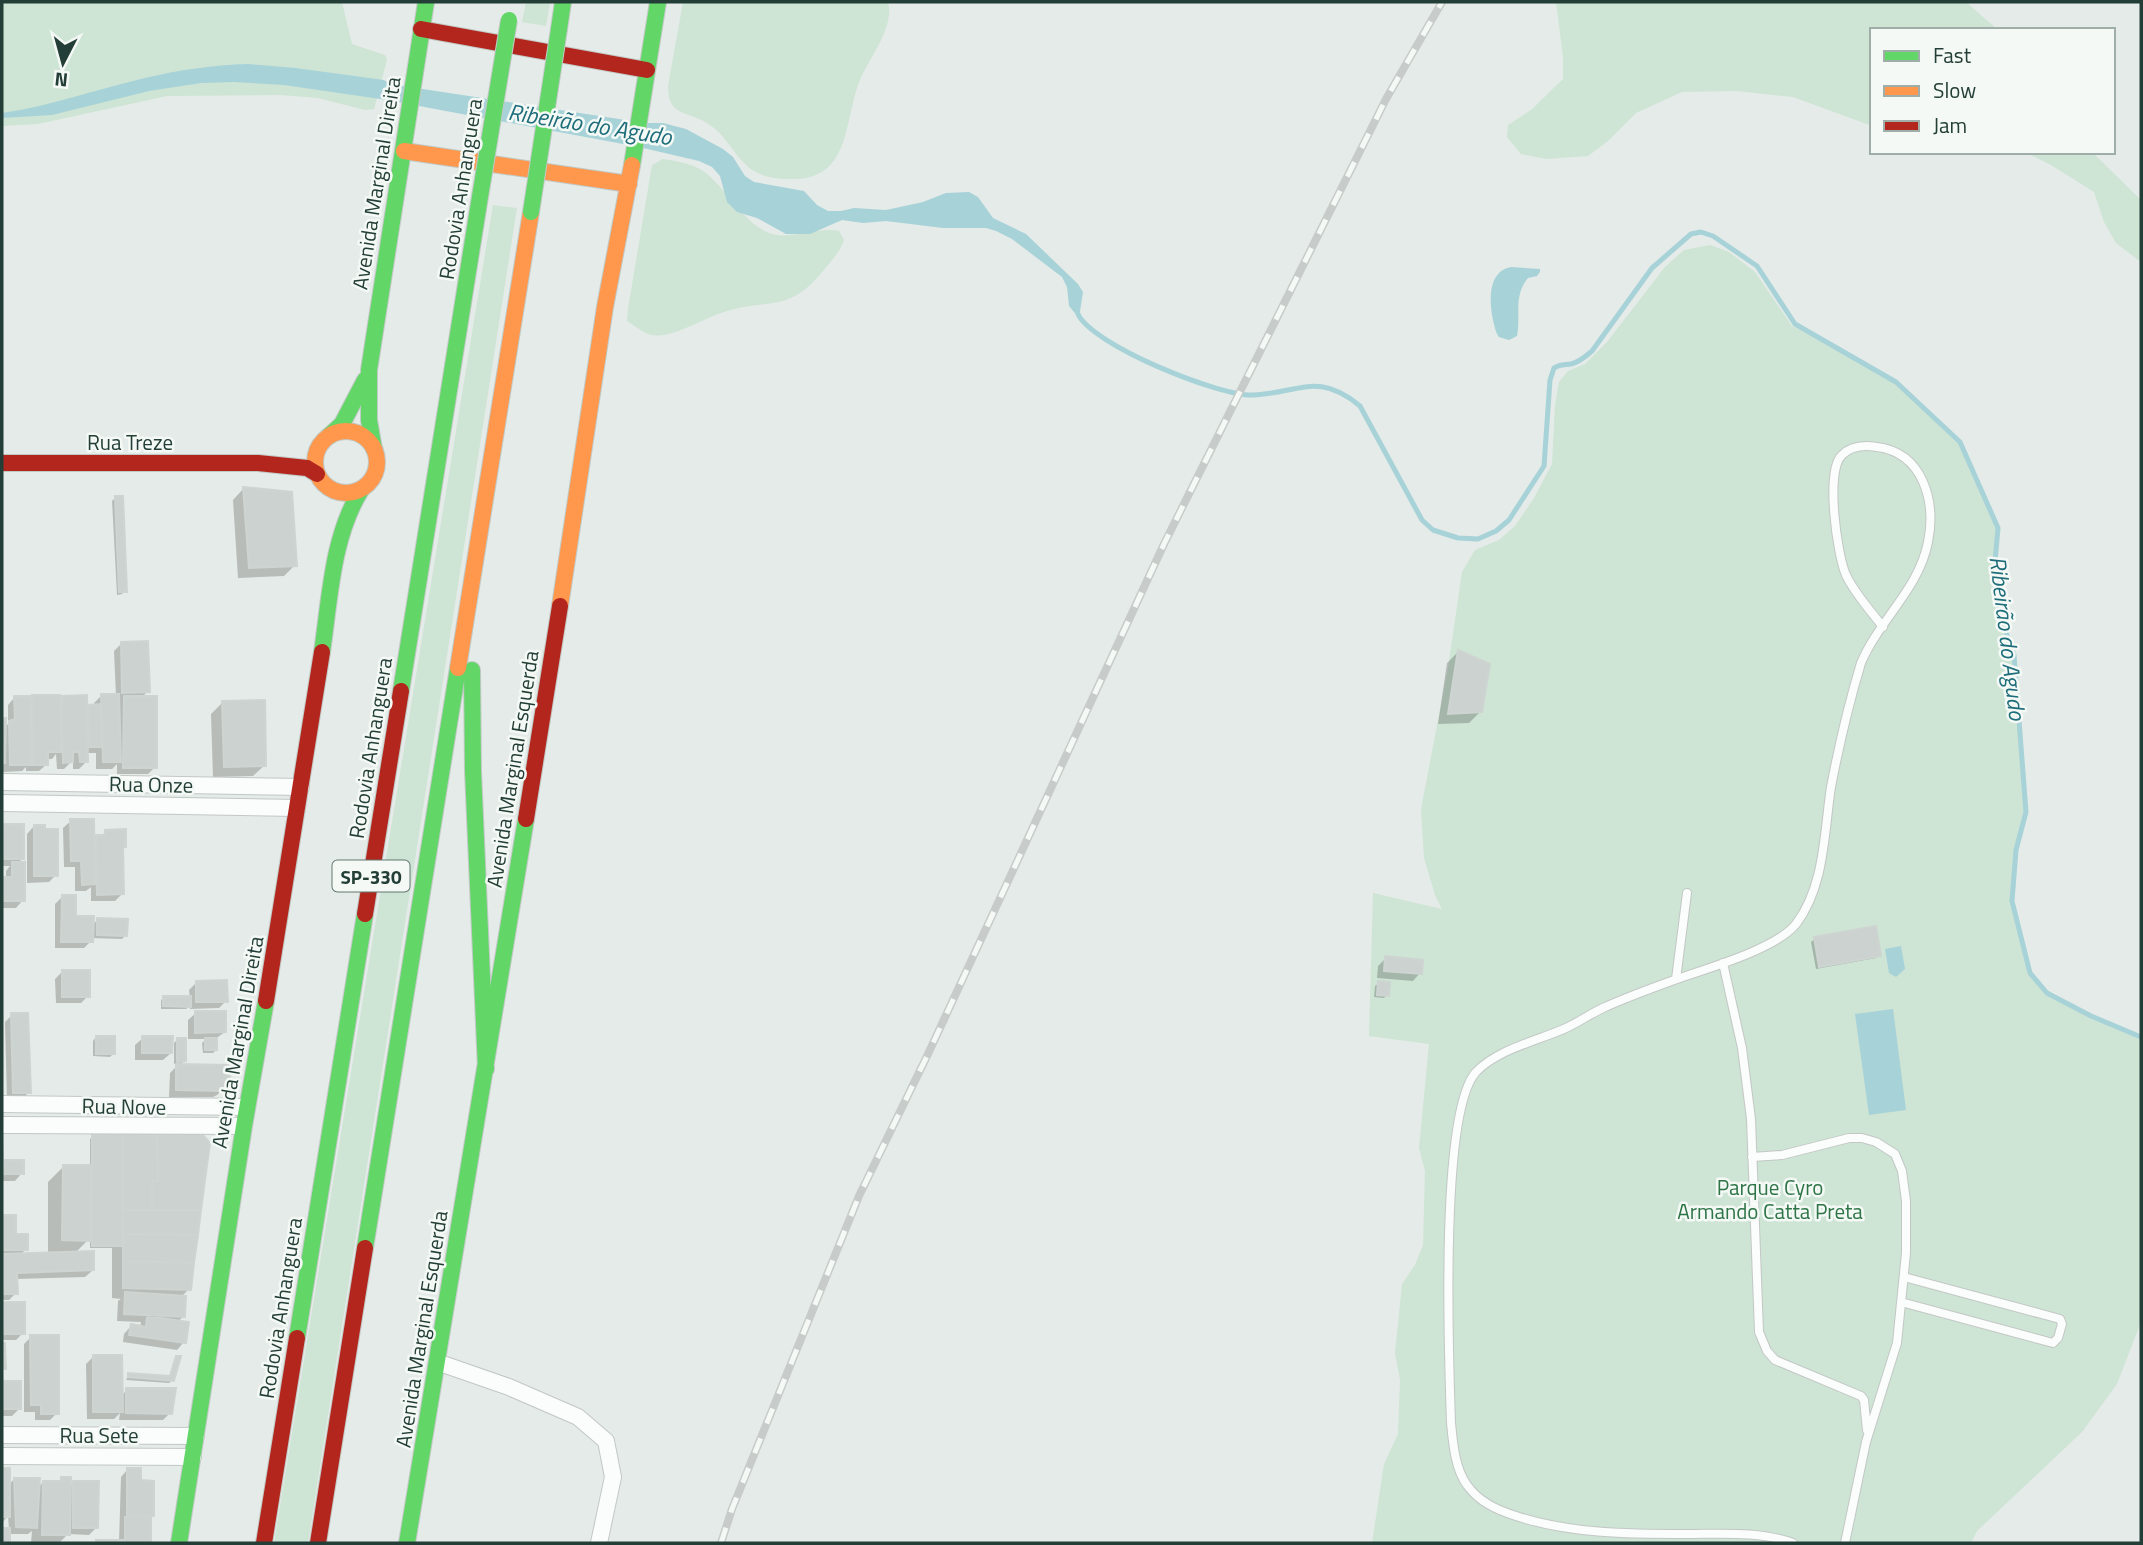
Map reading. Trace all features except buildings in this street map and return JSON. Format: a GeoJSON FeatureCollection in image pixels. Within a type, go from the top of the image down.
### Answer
{"type":"FeatureCollection","features":[{"type":"Feature","properties":{"kind":"main road","name":"Avenida Marginal Direita"},"geometry":{"type":"LineString","coordinates":[[374,449],[367,403],[369,370],[426,2]]}},
{"type":"Feature","properties":{"kind":"main road","name":"Rodovia Anhanguera"},"geometry":{"type":"LineString","coordinates":[[264,1543],[512,2]]}},
{"type":"Feature","properties":{"kind":"main road","name":"SP-330"},"geometry":{"type":"LineString","coordinates":[[318,1543],[563,2]]}},
{"type":"Feature","properties":{"kind":"main road","name":"Avenida Marginal Esquerda"},"geometry":{"type":"LineString","coordinates":[[408,1543],[579,486],[605,307],[629,184],[658,2]]}},
{"type":"Feature","properties":{"kind":"main road"},"geometry":{"type":"LineString","coordinates":[[422,29],[647,70]]}},
{"type":"Feature","properties":{"kind":"main road"},"geometry":{"type":"LineString","coordinates":[[405,142],[629,184]]}},
{"type":"Feature","properties":{"kind":"main road","name":"Avenida Marginal Direita"},"geometry":{"type":"LineString","coordinates":[[326,440],[342,424],[369,370]]}},
{"type":"Feature","properties":{"kind":"main road"},"geometry":{"type":"LineString","coordinates":[[340,432],[363,436],[374,449],[377,459],[375,475],[361,490],[342,493],[328,487],[319,477],[315,459],[326,440],[340,432]]}},
{"type":"Feature","properties":{"kind":"main road","name":"Rua Treze"},"geometry":{"type":"LineString","coordinates":[[258,463],[290,456],[326,440]]}},
{"type":"Feature","properties":{"kind":"main road","name":"Rua Treze"},"geometry":{"type":"LineString","coordinates":[[2,463],[258,463],[307,468],[319,477]]}},
{"type":"Feature","properties":{"kind":"main road","name":"Avenida Marginal Direita"},"geometry":{"type":"LineString","coordinates":[[319,477],[332,505],[338,548]]}},
{"type":"Feature","properties":{"kind":"main road","name":"Avenida Marginal Direita"},"geometry":{"type":"LineString","coordinates":[[179,1543],[338,548],[349,511],[361,490]]}},
{"type":"Feature","properties":{"kind":"main road"},"geometry":{"type":"LineString","coordinates":[[472,583],[473,771],[486,1069]]}},
{"type":"Feature","properties":{"kind":"street","name":"Rua Onze"},"geometry":{"type":"LineString","coordinates":[[2,782],[301,787]]}},
{"type":"Feature","properties":{"kind":"street","name":"Rua Onze"},"geometry":{"type":"LineString","coordinates":[[2,803],[297,808]]}},
{"type":"Feature","properties":{"kind":"street","name":"Rua Nove"},"geometry":{"type":"LineString","coordinates":[[2,1104],[247,1107]]}},
{"type":"Feature","properties":{"kind":"street","name":"Rua Nove"},"geometry":{"type":"LineString","coordinates":[[2,1125],[244,1126]]}},
{"type":"Feature","properties":{"kind":"street"},"geometry":{"type":"LineString","coordinates":[[437,1362],[509,1387],[578,1417],[606,1441],[613,1477],[599,1543]]}},
{"type":"Feature","properties":{"kind":"street","name":"Rua Sete"},"geometry":{"type":"LineString","coordinates":[[2,1435],[196,1436]]}},
{"type":"Feature","properties":{"kind":"street"},"geometry":{"type":"LineString","coordinates":[[76,1457],[78,1435]]}},
{"type":"Feature","properties":{"kind":"street","name":"Rua Sete"},"geometry":{"type":"LineString","coordinates":[[2,1456],[192,1457]]}},
{"type":"Feature","properties":{"kind":"lane"},"geometry":{"type":"LineString","coordinates":[[1793,1543],[1770,1537],[1733,1534],[1632,1533],[1586,1529],[1523,1518],[1490,1506],[1466,1485],[1460,1474],[1453,1445],[1450,1385],[1450,1190],[1466,1090],[1474,1074],[1485,1064],[1602,1009],[1783,937],[1794,926],[1812,897],[1832,784],[1856,681],[1867,650],[1883,627],[1916,577],[1923,562],[1931,527],[1932,511],[1924,481],[1907,460],[1891,450],[1868,446],[1849,450],[1838,459],[1834,485],[1836,537],[1845,573],[1857,594],[1883,627]]}},
{"type":"Feature","properties":{"kind":"lane"},"geometry":{"type":"LineString","coordinates":[[1676,979],[1687,893]]}},
{"type":"Feature","properties":{"kind":"lane"},"geometry":{"type":"LineString","coordinates":[[1723,963],[1742,1048],[1751,1119],[1758,1321],[1763,1342],[1774,1360],[1861,1396],[1866,1414],[1867,1436]]}},
{"type":"Feature","properties":{"kind":"lane"},"geometry":{"type":"LineString","coordinates":[[1752,1157],[1782,1155],[1849,1138],[1862,1138],[1876,1142],[1895,1154],[1902,1171],[1906,1201],[1902,1302],[1895,1356],[1867,1436],[1845,1543]]}},
{"type":"Feature","properties":{"kind":"lane"},"geometry":{"type":"LineString","coordinates":[[1902,1302],[2053,1343],[2063,1324],[2060,1319],[1903,1277]]}},
{"type":"Feature","properties":{"kind":"lane"},"geometry":{"type":"LineString","coordinates":[[1839,1543],[1848,1520]]}},
{"type":"Feature","properties":{"kind":"green space"},"geometry":{"type":"Polygon","coordinates":[[[342,2],[352,44],[385,55],[387,60],[374,109],[365,110],[318,98],[281,95],[167,96],[38,124],[2,126],[2,3],[342,2]]]}},
{"type":"Feature","properties":{"kind":"green space"},"geometry":{"type":"Polygon","coordinates":[[[526,2],[550,2],[546,26],[522,22],[526,2]]]}},
{"type":"Feature","properties":{"kind":"green space"},"geometry":{"type":"Polygon","coordinates":[[[683,2],[888,2],[885,32],[860,80],[843,143],[837,157],[827,168],[814,176],[796,179],[764,176],[748,167],[710,125],[676,109],[669,97],[668,86],[683,2]]]}},
{"type":"Feature","properties":{"kind":"green space"},"geometry":{"type":"Polygon","coordinates":[[[1556,2],[1966,2],[1996,28],[1870,28],[1870,125],[1793,97],[1736,91],[1682,92],[1636,113],[1608,141],[1588,156],[1546,159],[1521,154],[1507,137],[1508,125],[1531,110],[1563,79],[1556,2]]]}},
{"type":"Feature","properties":{"kind":"green space"},"geometry":{"type":"Polygon","coordinates":[[[2029,154],[2094,154],[2141,200],[2141,262],[2116,243],[2104,222],[2094,192],[2029,154]]]}},
{"type":"Feature","properties":{"kind":"green space"},"geometry":{"type":"Polygon","coordinates":[[[663,159],[700,169],[716,182],[746,217],[763,230],[781,235],[839,231],[844,240],[832,260],[811,284],[789,299],[727,311],[669,334],[645,333],[627,321],[628,309],[652,165],[663,159]]]}},
{"type":"Feature","properties":{"kind":"green space"},"geometry":{"type":"Polygon","coordinates":[[[493,205],[517,208],[308,1543],[274,1543],[493,205]]]}},
{"type":"Feature","properties":{"kind":"green space","name":"Parque Cyro Armando Catta Preta"},"geometry":{"type":"Polygon","coordinates":[[[1710,245],[1729,252],[1755,272],[1792,326],[1895,382],[1960,443],[1997,529],[1994,563],[1999,616],[2013,655],[2025,812],[2016,850],[2012,901],[2030,974],[2047,994],[2090,1017],[2141,1037],[2141,1322],[2117,1384],[2082,1432],[1977,1531],[1971,1543],[1372,1543],[1384,1464],[1398,1434],[1400,1380],[1395,1353],[1402,1284],[1415,1265],[1423,1245],[1425,1171],[1419,1148],[1429,1044],[1369,1036],[1373,893],[1442,909],[1424,858],[1421,809],[1448,668],[1462,572],[1475,550],[1499,540],[1515,526],[1552,464],[1559,382],[1568,371],[1585,364],[1607,342],[1665,267],[1684,250],[1710,245]]]}},
{"type":"Feature","properties":{"kind":"water"},"geometry":{"type":"Polygon","coordinates":[[[248,64],[384,80],[390,84],[645,123],[663,123],[686,129],[723,149],[733,157],[745,176],[754,182],[804,191],[817,205],[828,211],[854,208],[886,210],[923,202],[946,193],[969,192],[978,197],[993,218],[1026,234],[1078,284],[1083,292],[1079,318],[1069,306],[1067,287],[1062,277],[1012,239],[996,231],[986,228],[943,228],[886,221],[863,223],[842,220],[810,234],[786,234],[757,218],[737,212],[727,202],[720,176],[712,167],[699,161],[639,147],[387,100],[284,85],[201,83],[149,91],[52,115],[2,118],[2,113],[158,75],[248,64]]]}},
{"type":"Feature","properties":{"kind":"water"},"geometry":{"type":"Polygon","coordinates":[[[1511,267],[1540,269],[1540,272],[1537,276],[1528,278],[1523,285],[1519,299],[1517,336],[1509,340],[1497,334],[1492,316],[1491,295],[1496,277],[1511,267]]]}},
{"type":"Feature","properties":{"kind":"water"},"geometry":{"type":"Polygon","coordinates":[[[1901,946],[1905,969],[1896,977],[1889,973],[1885,949],[1901,946]]]}},
{"type":"Feature","properties":{"kind":"water"},"geometry":{"type":"Polygon","coordinates":[[[1893,1009],[1906,1110],[1869,1115],[1855,1014],[1893,1009]]]}},
{"type":"Feature","properties":{"kind":"waterway","name":"Ribeirão do Agudo"},"geometry":{"type":"LineString","coordinates":[[1078,314],[1088,326],[1131,354],[1214,388],[1254,395],[1320,387],[1345,395],[1360,406],[1422,520],[1433,530],[1458,538],[1478,539],[1496,531],[1509,520],[1544,466],[1550,380],[1554,368],[1577,362],[1592,351],[1652,268],[1691,234],[1701,232],[1713,236],[1757,266],[1795,324],[1896,382],[1960,442],[1998,528],[1995,562],[2000,615],[2014,655],[2026,812],[2016,850],[2012,901],[2030,973],[2047,993],[2091,1016],[2141,1037]]}},
{"type":"Feature","properties":{"kind":"railway"},"geometry":{"type":"LineString","coordinates":[[721,1543],[732,1509],[859,1196],[928,1054],[1164,544],[1386,99],[1442,2]]}},
{"type":"Feature","properties":{"kind":"traffic: fast"},"geometry":{"type":"LineString","coordinates":[[374,449],[369,420],[369,370],[426,2]]}},
{"type":"Feature","properties":{"kind":"traffic: fast"},"geometry":{"type":"LineString","coordinates":[[559,29],[563,2]]}},
{"type":"Feature","properties":{"kind":"traffic: fast"},"geometry":{"type":"LineString","coordinates":[[632,165],[658,2]]}},
{"type":"Feature","properties":{"kind":"traffic: fast"},"geometry":{"type":"LineString","coordinates":[[478,209],[509,20]]}},
{"type":"Feature","properties":{"kind":"traffic: fast"},"geometry":{"type":"LineString","coordinates":[[531,212],[559,29]]}},
{"type":"Feature","properties":{"kind":"traffic: fast"},"geometry":{"type":"LineString","coordinates":[[401,691],[478,209]]}},
{"type":"Feature","properties":{"kind":"traffic: fast"},"geometry":{"type":"LineString","coordinates":[[329,436],[342,424],[365,380]]}},
{"type":"Feature","properties":{"kind":"traffic: fast"},"geometry":{"type":"LineString","coordinates":[[322,652],[338,548],[351,508],[361,490]]}},
{"type":"Feature","properties":{"kind":"traffic: fast"},"geometry":{"type":"LineString","coordinates":[[365,1248],[458,668]]}},
{"type":"Feature","properties":{"kind":"traffic: fast"},"geometry":{"type":"LineString","coordinates":[[472,670],[473,771],[486,1069]]}},
{"type":"Feature","properties":{"kind":"traffic: fast"},"geometry":{"type":"LineString","coordinates":[[407,1543],[526,819]]}},
{"type":"Feature","properties":{"kind":"traffic: fast"},"geometry":{"type":"LineString","coordinates":[[297,1338],[365,914]]}},
{"type":"Feature","properties":{"kind":"traffic: fast"},"geometry":{"type":"LineString","coordinates":[[179,1543],[266,1001]]}},
{"type":"Feature","properties":{"kind":"traffic: slow"},"geometry":{"type":"LineString","coordinates":[[404,151],[629,184]]}},
{"type":"Feature","properties":{"kind":"traffic: slow"},"geometry":{"type":"LineString","coordinates":[[560,606],[605,307],[632,165]]}},
{"type":"Feature","properties":{"kind":"traffic: slow"},"geometry":{"type":"LineString","coordinates":[[458,668],[531,212]]}},
{"type":"Feature","properties":{"kind":"traffic: slow"},"geometry":{"type":"LineString","coordinates":[[346,431],[368,440],[377,462],[368,484],[346,493],[324,484],[315,462],[324,440],[346,431]]}},
{"type":"Feature","properties":{"kind":"traffic: jam"},"geometry":{"type":"LineString","coordinates":[[421,29],[647,70]]}},
{"type":"Feature","properties":{"kind":"traffic: jam"},"geometry":{"type":"LineString","coordinates":[[2,463],[258,463],[307,468],[317,474]]}},
{"type":"Feature","properties":{"kind":"traffic: jam"},"geometry":{"type":"LineString","coordinates":[[526,819],[560,606]]}},
{"type":"Feature","properties":{"kind":"traffic: jam"},"geometry":{"type":"LineString","coordinates":[[266,1001],[322,652]]}},
{"type":"Feature","properties":{"kind":"traffic: jam"},"geometry":{"type":"LineString","coordinates":[[365,914],[401,691]]}},
{"type":"Feature","properties":{"kind":"traffic: jam"},"geometry":{"type":"LineString","coordinates":[[318,1543],[365,1248]]}},
{"type":"Feature","properties":{"kind":"traffic: jam"},"geometry":{"type":"LineString","coordinates":[[264,1543],[297,1338]]}}]}
